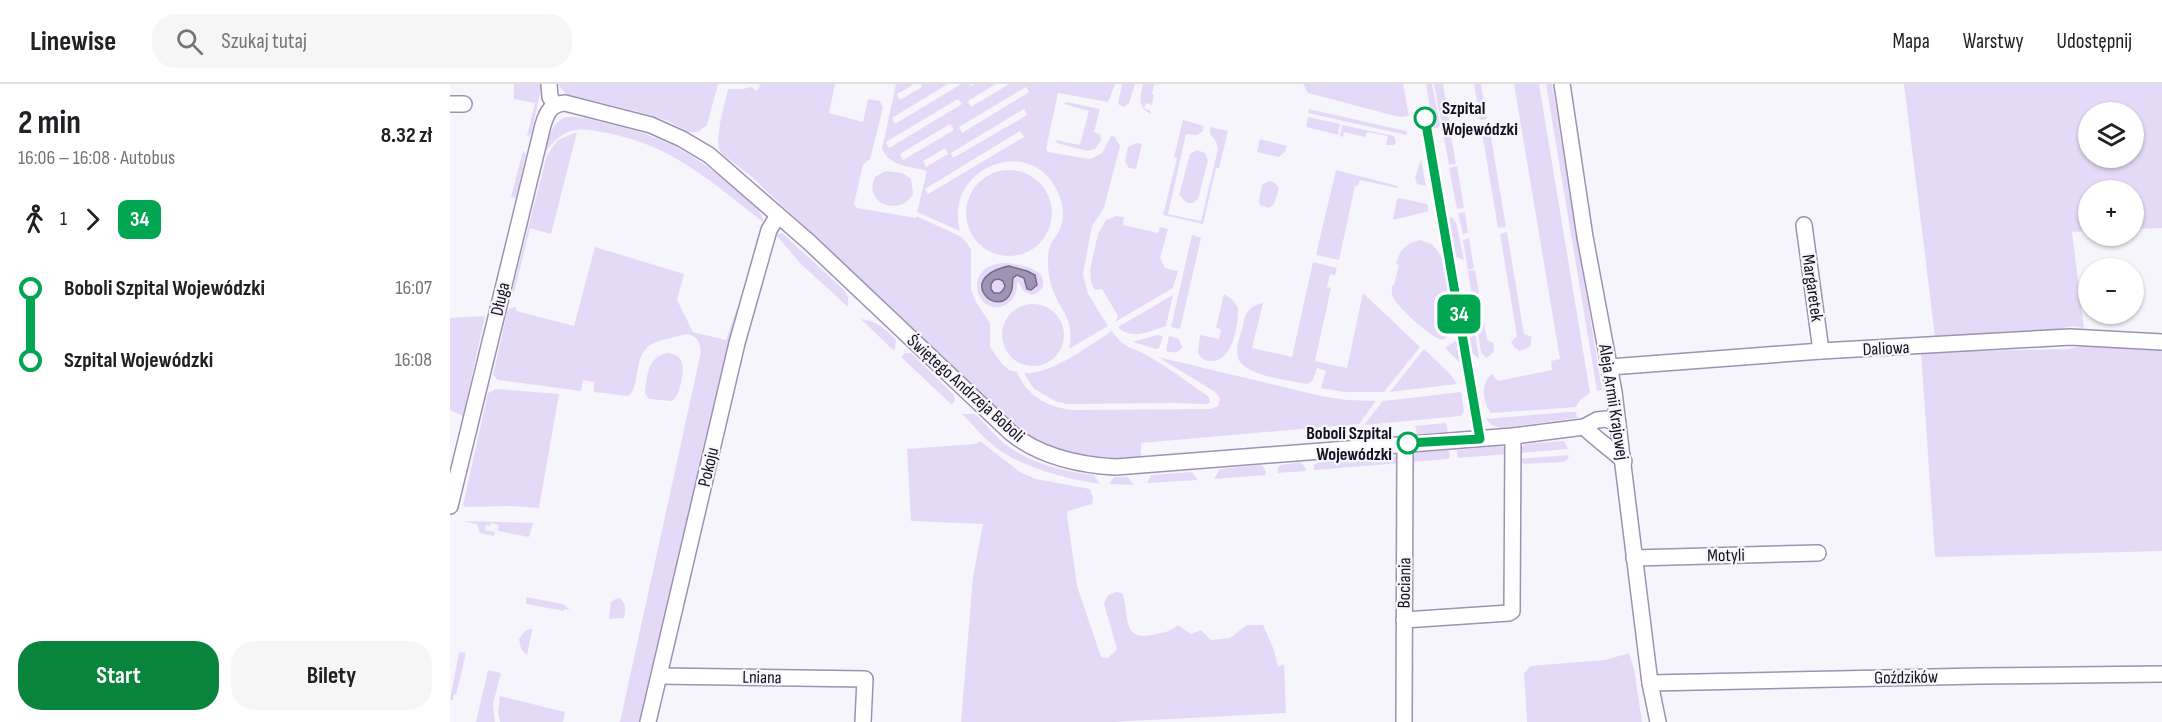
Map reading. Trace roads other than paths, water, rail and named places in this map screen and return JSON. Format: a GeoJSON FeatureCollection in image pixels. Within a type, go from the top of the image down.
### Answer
{"type":"FeatureCollection","features":[{"type":"Feature","properties":{"kind":"street"},"geometry":{"type":"LineString","coordinates":[[549,84],[550,97],[560,104]]}},
{"type":"Feature","properties":{"kind":"street","name":"Aleja Armii Krajowej"},"geometry":{"type":"LineString","coordinates":[[1562,84],[1585,237],[1610,367],[1624,461],[1650,683],[1658,722]]}},
{"type":"Feature","properties":{"kind":"street","name":"Świętego Andrzeja Boboli"},"geometry":{"type":"LineString","coordinates":[[560,104],[651,124],[709,155],[778,215],[1011,433],[1028,445],[1048,454],[1091,465],[1116,467],[1513,436],[1584,427],[1594,430],[1618,424]]}},
{"type":"Feature","properties":{"kind":"street","name":"Długa"},"geometry":{"type":"LineString","coordinates":[[450,507],[543,125],[549,110],[560,104]]}},
{"type":"Feature","properties":{"kind":"street","name":"Pokoju"},"geometry":{"type":"LineString","coordinates":[[648,722],[737,343],[769,230],[778,215]]}},
{"type":"Feature","properties":{"kind":"street","name":"Margaretek"},"geometry":{"type":"LineString","coordinates":[[1804,225],[1821,351]]}},
{"type":"Feature","properties":{"kind":"street","name":"Daliowa"},"geometry":{"type":"LineString","coordinates":[[1610,367],[1821,351],[2070,337],[2162,342]]}},
{"type":"Feature","properties":{"kind":"street"},"geometry":{"type":"LineString","coordinates":[[1584,427],[1624,461]]}},
{"type":"Feature","properties":{"kind":"street"},"geometry":{"type":"LineString","coordinates":[[1404,620],[1512,611],[1513,436]]}},
{"type":"Feature","properties":{"kind":"street","name":"Bociania"},"geometry":{"type":"LineString","coordinates":[[1404,722],[1405,443]]}},
{"type":"Feature","properties":{"kind":"street","name":"Motyli"},"geometry":{"type":"LineString","coordinates":[[1634,558],[1818,553]]}},
{"type":"Feature","properties":{"kind":"street","name":"Goździków"},"geometry":{"type":"LineString","coordinates":[[1650,683],[2162,674]]}},
{"type":"Feature","properties":{"kind":"street","name":"Lniana"},"geometry":{"type":"LineString","coordinates":[[659,676],[865,679],[863,722]]}},
{"type":"Feature","properties":{"kind":"place","name":"Szpital Wojewódzki"},"geometry":{"type":"Point","coordinates":[1425,118]}},
{"type":"Feature","properties":{"kind":"place","name":"Boboli Szpital Wojewódzki"},"geometry":{"type":"Point","coordinates":[1408,443]}}]}
